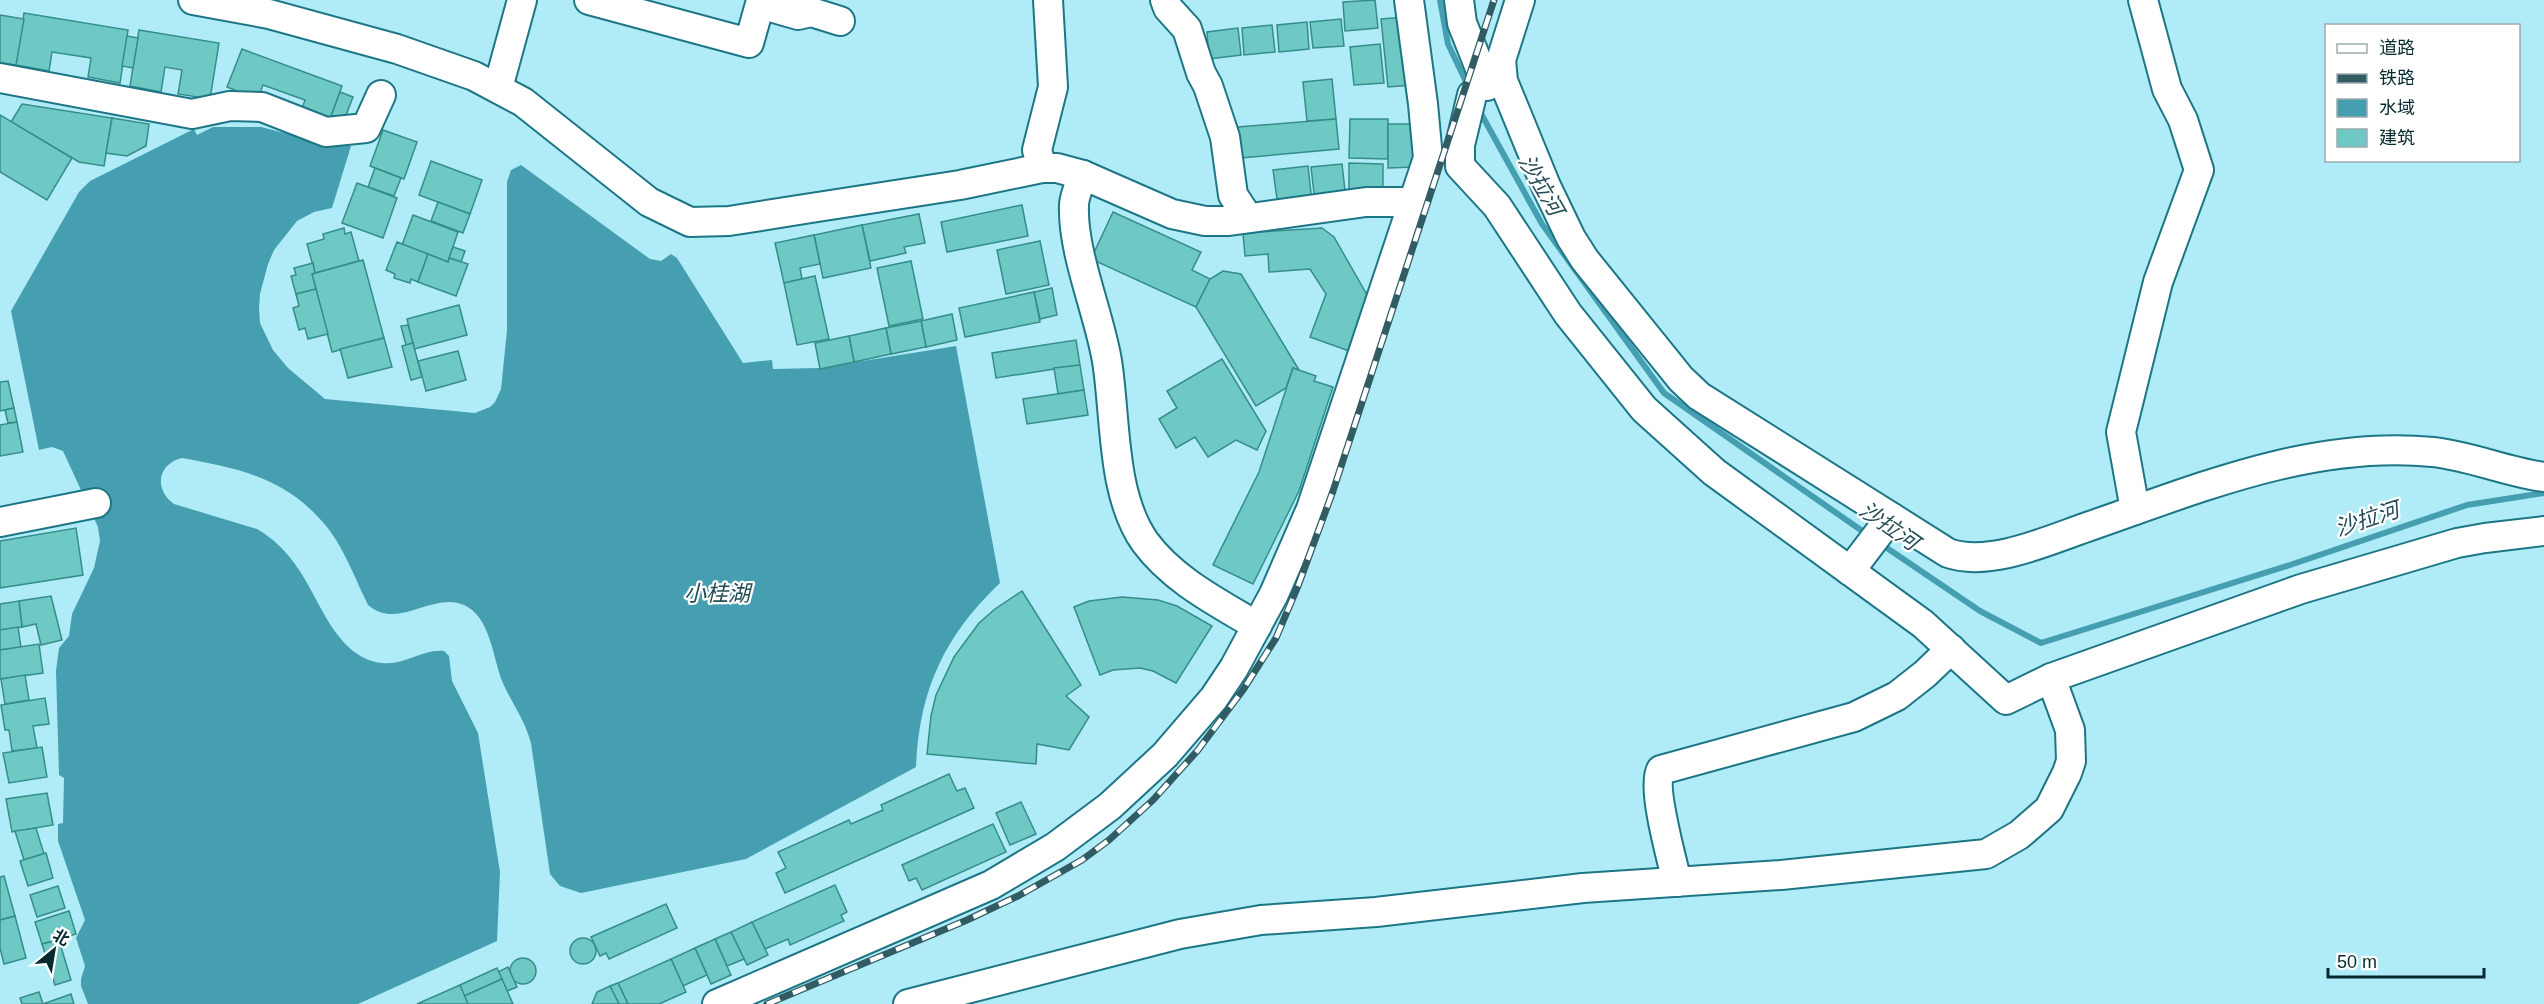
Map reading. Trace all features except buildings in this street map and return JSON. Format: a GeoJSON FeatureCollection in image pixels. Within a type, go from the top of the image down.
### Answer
{"type":"FeatureCollection","features":[{"type":"Feature","properties":{"kind":"street"},"geometry":{"type":"LineString","coordinates":[[193,0],[269,14],[397,49],[443,64],[498,88],[530,107],[649,202],[690,222],[729,221],[834,205],[960,185],[1042,168],[1057,168],[1083,175],[1172,214],[1188,218],[1229,221],[1366,202],[1413,202]]}},
{"type":"Feature","properties":{"kind":"street"},"geometry":{"type":"LineString","coordinates":[[498,88],[522,0]]}},
{"type":"Feature","properties":{"kind":"street"},"geometry":{"type":"LineString","coordinates":[[589,0],[749,44],[760,4],[798,15],[811,12],[840,21]]}},
{"type":"Feature","properties":{"kind":"street"},"geometry":{"type":"LineString","coordinates":[[1042,168],[1037,150],[1053,87],[1048,0]]}},
{"type":"Feature","properties":{"kind":"street"},"geometry":{"type":"LineString","coordinates":[[1165,0],[1168,9],[1187,29],[1225,137],[1233,195],[1248,218]]}},
{"type":"Feature","properties":{"kind":"street"},"geometry":{"type":"LineString","coordinates":[[717,1004],[957,902],[1055,847],[1110,806],[1165,755],[1192,726],[1234,668],[1291,559],[1311,508],[1428,158],[1434,114],[1409,0]]}},
{"type":"Feature","properties":{"kind":"street"},"geometry":{"type":"LineString","coordinates":[[1459,0],[1462,23],[1487,88],[1546,186],[1571,238],[1585,260],[1681,379],[1721,411],[1888,521],[1948,553],[1971,559],[1991,557],[2041,543],[2218,482],[2294,461],[2358,451],[2386,449],[2435,452],[2544,477]]}},
{"type":"Feature","properties":{"kind":"street"},"geometry":{"type":"LineString","coordinates":[[1520,0],[1501,60],[1460,145],[1460,166],[1497,206],[1568,314],[1644,409],[1714,472],[1853,567],[1923,624],[2006,700],[2051,678],[2301,589],[2457,543],[2544,531]]}},
{"type":"Feature","properties":{"kind":"street"},"geometry":{"type":"LineString","coordinates":[[2135,510],[2121,432],[2158,282],[2199,170],[2183,120],[2167,89],[2143,0]]}},
{"type":"Feature","properties":{"kind":"street"},"geometry":{"type":"LineString","coordinates":[[0,78],[192,114],[230,106],[262,107],[326,132],[366,128],[381,95]]}},
{"type":"Feature","properties":{"kind":"street"},"geometry":{"type":"LineString","coordinates":[[1434,114],[1487,88]]}},
{"type":"Feature","properties":{"kind":"street"},"geometry":{"type":"LineString","coordinates":[[1083,175],[1074,204],[1077,237],[1107,360],[1120,472],[1130,512],[1145,541],[1170,569],[1197,590],[1257,626]]}},
{"type":"Feature","properties":{"kind":"street"},"geometry":{"type":"LineString","coordinates":[[0,522],[96,503]]}},
{"type":"Feature","properties":{"kind":"street"},"geometry":{"type":"LineString","coordinates":[[1853,567],[1888,521]]}},
{"type":"Feature","properties":{"kind":"street"},"geometry":{"type":"LineString","coordinates":[[1677,882],[1659,795],[1658,776],[1661,770],[1854,717],[1897,696],[1951,649]]}},
{"type":"Feature","properties":{"kind":"street"},"geometry":{"type":"LineString","coordinates":[[909,1004],[1180,934],[1261,920],[1376,912],[1583,888],[1677,882],[1986,854],[2004,845],[2049,808],[2067,773],[2071,761],[2070,730],[2051,678]]}},
{"type":"Feature","properties":{"kind":"water","name":"小桂湖"},"geometry":{"type":"Polygon","coordinates":[[[213,127],[261,127],[335,146],[351,146],[332,208],[314,212],[297,221],[274,250],[260,294],[260,323],[273,350],[288,368],[325,399],[475,413],[490,407],[495,402],[501,389],[507,330],[507,182],[511,170],[521,165],[650,259],[661,261],[671,254],[677,258],[743,363],[772,360],[773,369],[819,368],[956,346],[1000,583],[964,623],[938,666],[923,713],[916,767],[746,859],[581,893],[560,886],[550,874],[531,743],[502,681],[485,628],[473,610],[452,602],[403,613],[379,612],[368,605],[346,558],[330,531],[299,499],[264,479],[245,472],[182,458],[167,466],[163,472],[161,485],[168,498],[174,504],[257,529],[274,541],[293,561],[331,625],[353,650],[366,659],[382,663],[398,662],[436,651],[444,651],[449,656],[452,681],[478,733],[500,872],[497,941],[358,1004],[88,1004],[81,986],[85,966],[76,938],[85,920],[58,841],[58,824],[63,823],[64,778],[59,775],[56,671],[59,648],[69,636],[72,614],[94,568],[100,541],[98,527],[63,451],[52,447],[39,450],[11,311],[79,192],[90,181],[194,129],[197,135],[213,127]]]}},
{"type":"Feature","properties":{"kind":"waterway","name":"沙拉河"},"geometry":{"type":"LineString","coordinates":[[1440,0],[1448,44],[1470,90]]}},
{"type":"Feature","properties":{"kind":"waterway","name":"沙拉河"},"geometry":{"type":"LineString","coordinates":[[1479,110],[1542,224],[1664,393],[1868,535]]}},
{"type":"Feature","properties":{"kind":"waterway","name":"沙拉河"},"geometry":{"type":"LineString","coordinates":[[1881,544],[1980,611],[2041,643],[2290,565],[2467,505],[2544,493]]}},
{"type":"Feature","properties":{"kind":"railway"},"geometry":{"type":"LineString","coordinates":[[767,1004],[967,920],[1018,896],[1082,860],[1109,840],[1153,800],[1198,750],[1243,690],[1276,638],[1333,491],[1494,0]]}}]}
